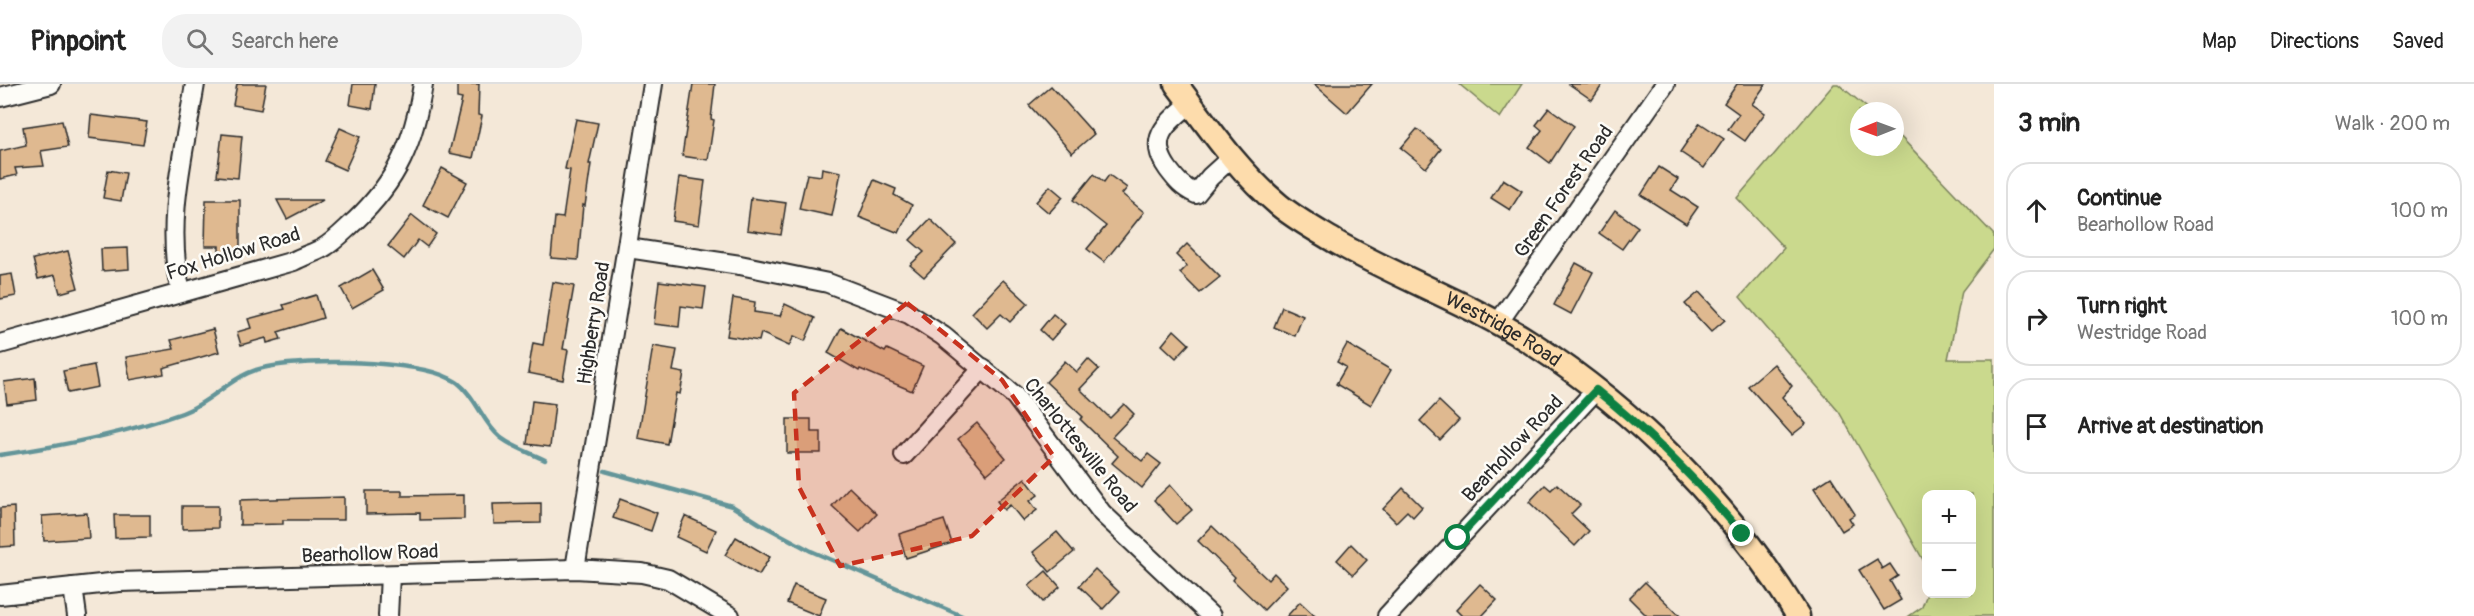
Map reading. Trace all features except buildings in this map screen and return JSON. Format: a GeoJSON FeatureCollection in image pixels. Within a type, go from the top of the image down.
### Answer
{"type":"FeatureCollection","features":[{"type":"Feature","properties":{"kind":"main road","name":"Westridge Road"},"geometry":{"type":"LineString","coordinates":[[1176,84],[1232,157],[1279,205],[1302,222],[1356,253],[1498,323],[1531,343],[1629,416],[1709,495],[1742,534],[1798,616]]}},
{"type":"Feature","properties":{"kind":"street"},"geometry":{"type":"LineString","coordinates":[[3,92],[51,84]]}},
{"type":"Feature","properties":{"kind":"street","name":"Fox Hollow Road"},"geometry":{"type":"LineString","coordinates":[[0,344],[294,261],[324,248],[378,200],[391,180],[414,128],[423,84]]}},
{"type":"Feature","properties":{"kind":"street","name":"Highberry Road"},"geometry":{"type":"LineString","coordinates":[[575,569],[653,84]]}},
{"type":"Feature","properties":{"kind":"street","name":"Green Forest Road"},"geometry":{"type":"LineString","coordinates":[[1498,323],[1665,84]]}},
{"type":"Feature","properties":{"kind":"street"},"geometry":{"type":"LineString","coordinates":[[181,292],[175,267],[173,235],[190,85]]}},
{"type":"Feature","properties":{"kind":"street"},"geometry":{"type":"LineString","coordinates":[[1191,103],[1169,121],[1159,136],[1158,155],[1181,187],[1196,194],[1210,177],[1232,157]]}},
{"type":"Feature","properties":{"kind":"street","name":"Charlottesville Road"},"geometry":{"type":"LineString","coordinates":[[628,248],[740,265],[828,283],[909,314],[943,336],[1015,396],[1102,513],[1211,616]]}},
{"type":"Feature","properties":{"kind":"street"},"geometry":{"type":"LineString","coordinates":[[904,455],[984,368]]}},
{"type":"Feature","properties":{"kind":"street","name":"Bearhollow Road"},"geometry":{"type":"LineString","coordinates":[[1387,616],[1596,390]]}},
{"type":"Feature","properties":{"kind":"street","name":"Bearhollow Road"},"geometry":{"type":"LineString","coordinates":[[0,595],[119,582],[575,569],[642,573],[668,579],[730,616]]}},
{"type":"Feature","properties":{"kind":"street"},"geometry":{"type":"LineString","coordinates":[[387,616],[390,575]]}},
{"type":"Feature","properties":{"kind":"street"},"geometry":{"type":"LineString","coordinates":[[73,587],[77,616]]}},
{"type":"Feature","properties":{"kind":"highlighted area"},"geometry":{"type":"Polygon","coordinates":[[[907,303],[1002,380],[1054,457],[972,536],[840,566],[799,487],[794,393],[907,303]]]}},
{"type":"Feature","properties":{"kind":"green space"},"geometry":{"type":"Polygon","coordinates":[[[1459,84],[1522,84],[1500,118],[1459,84]]]}},
{"type":"Feature","properties":{"kind":"green space"},"geometry":{"type":"Polygon","coordinates":[[[1834,84],[1838,84],[1860,102],[1850,102],[1850,156],[1904,156],[1904,140],[1994,235],[1994,249],[1962,291],[1948,359],[1994,359],[1994,616],[1909,616],[1922,607],[1925,598],[1976,598],[1976,490],[1922,490],[1922,558],[1839,412],[1740,297],[1784,248],[1737,198],[1834,84]]]}},
{"type":"Feature","properties":{"kind":"waterway"},"geometry":{"type":"LineString","coordinates":[[0,455],[92,438],[182,413],[248,373],[265,368],[288,364],[344,362],[401,366],[442,375],[458,383],[464,389],[500,437],[545,460]]}},
{"type":"Feature","properties":{"kind":"waterway"},"geometry":{"type":"LineString","coordinates":[[605,471],[732,506],[811,551],[962,616]]}},
{"type":"Feature","properties":{"kind":"route"},"geometry":{"type":"LineString","coordinates":[[1458,538],[1596,390],[1629,416],[1692,477],[1742,534]]}}]}
